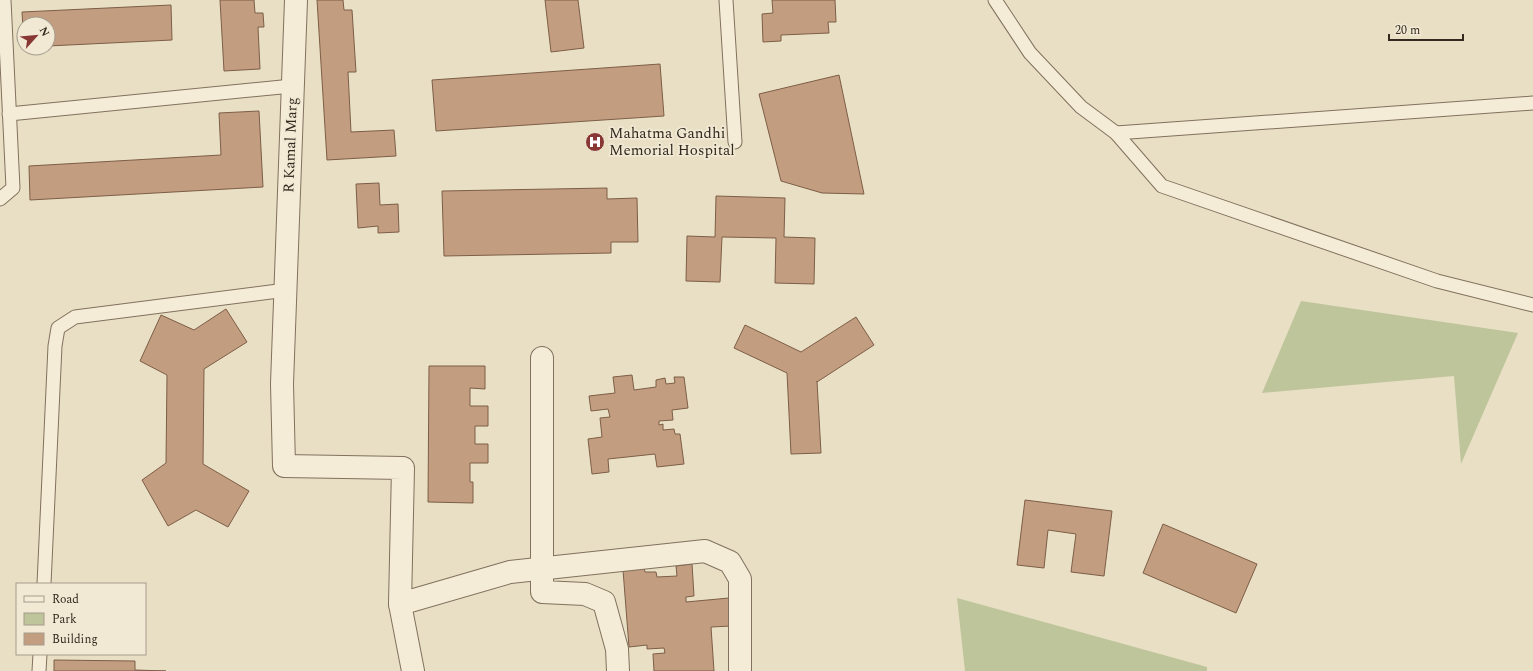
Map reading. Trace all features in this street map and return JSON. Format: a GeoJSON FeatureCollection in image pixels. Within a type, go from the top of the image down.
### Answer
{"type":"FeatureCollection","features":[{"type":"Feature","properties":{"kind":"street","name":"R Kamal Marg"},"geometry":{"type":"LineString","coordinates":[[296,0],[282,384],[284,466],[403,468],[400,604]]}},
{"type":"Feature","properties":{"kind":"street"},"geometry":{"type":"LineString","coordinates":[[542,358],[542,592],[585,594],[604,602],[617,649],[618,671]]}},
{"type":"Feature","properties":{"kind":"street"},"geometry":{"type":"LineString","coordinates":[[413,671],[400,604],[510,572],[705,552],[730,562],[740,579],[740,671]]}},
{"type":"Feature","properties":{"kind":"lane"},"geometry":{"type":"LineString","coordinates":[[0,199],[12,188],[4,0]]}},
{"type":"Feature","properties":{"kind":"lane"},"geometry":{"type":"LineString","coordinates":[[726,0],[735,142]]}},
{"type":"Feature","properties":{"kind":"lane"},"geometry":{"type":"LineString","coordinates":[[995,0],[1030,53],[1081,107],[1116,133],[1162,186],[1437,281],[1533,305]]}},
{"type":"Feature","properties":{"kind":"lane"},"geometry":{"type":"LineString","coordinates":[[9,114],[292,86]]}},
{"type":"Feature","properties":{"kind":"lane"},"geometry":{"type":"LineString","coordinates":[[1116,133],[1533,103]]}},
{"type":"Feature","properties":{"kind":"lane"},"geometry":{"type":"LineString","coordinates":[[44,583],[55,346],[58,328],[75,317],[286,290]]}},
{"type":"Feature","properties":{"kind":"lane"},"geometry":{"type":"LineString","coordinates":[[39,671],[40,655]]}},
{"type":"Feature","properties":{"kind":"green space"},"geometry":{"type":"Polygon","coordinates":[[[1301,301],[1518,333],[1461,464],[1454,376],[1262,393],[1301,301]]]}},
{"type":"Feature","properties":{"kind":"green space"},"geometry":{"type":"Polygon","coordinates":[[[957,598],[1207,667],[1207,671],[965,671],[957,598]]]}},
{"type":"Feature","properties":{"kind":"building"},"geometry":{"type":"Polygon","coordinates":[[[220,0],[254,0],[255,13],[263,13],[264,27],[258,27],[260,69],[224,71],[220,0]]]}},
{"type":"Feature","properties":{"kind":"building"},"geometry":{"type":"Polygon","coordinates":[[[317,0],[343,0],[344,10],[352,10],[356,72],[348,72],[351,132],[394,130],[396,156],[327,160],[317,0]]]}},
{"type":"Feature","properties":{"kind":"building"},"geometry":{"type":"Polygon","coordinates":[[[545,0],[578,0],[584,48],[551,52],[545,0]]]}},
{"type":"Feature","properties":{"kind":"building"},"geometry":{"type":"Polygon","coordinates":[[[772,0],[835,0],[836,22],[828,22],[829,33],[781,35],[781,41],[763,42],[762,14],[773,13],[772,0]]]}},
{"type":"Feature","properties":{"kind":"building"},"geometry":{"type":"Polygon","coordinates":[[[171,5],[172,40],[56,46],[56,16],[22,16],[22,12],[171,5]]]}},
{"type":"Feature","properties":{"kind":"building"},"geometry":{"type":"Polygon","coordinates":[[[660,64],[664,116],[436,131],[432,80],[660,64]]]}},
{"type":"Feature","properties":{"kind":"building"},"geometry":{"type":"Polygon","coordinates":[[[839,75],[864,194],[822,193],[781,181],[759,94],[839,75]]]}},
{"type":"Feature","properties":{"kind":"building"},"geometry":{"type":"Polygon","coordinates":[[[259,111],[263,187],[30,200],[29,166],[221,155],[219,113],[259,111]]]}},
{"type":"Feature","properties":{"kind":"building"},"geometry":{"type":"Polygon","coordinates":[[[379,183],[380,205],[398,204],[399,232],[378,233],[378,226],[358,228],[356,184],[379,183]]]}},
{"type":"Feature","properties":{"kind":"building"},"geometry":{"type":"Polygon","coordinates":[[[607,188],[607,199],[637,198],[638,242],[611,242],[611,253],[444,256],[442,191],[607,188]]]}},
{"type":"Feature","properties":{"kind":"building"},"geometry":{"type":"Polygon","coordinates":[[[716,196],[785,198],[784,237],[815,238],[814,284],[775,283],[776,238],[722,237],[720,282],[686,281],[687,236],[715,237],[716,196]]]}},
{"type":"Feature","properties":{"kind":"building"},"geometry":{"type":"Polygon","coordinates":[[[226,309],[247,342],[204,369],[203,464],[249,491],[228,527],[196,510],[168,526],[142,480],[166,463],[167,375],[140,361],[161,315],[194,330],[226,309]]]}},
{"type":"Feature","properties":{"kind":"building"},"geometry":{"type":"Polygon","coordinates":[[[856,317],[874,345],[817,382],[821,453],[791,454],[787,373],[734,348],[745,325],[801,352],[856,317]]]}},
{"type":"Feature","properties":{"kind":"building"},"geometry":{"type":"Polygon","coordinates":[[[429,366],[485,366],[485,389],[470,388],[470,406],[488,406],[488,426],[475,426],[475,444],[488,444],[488,463],[470,463],[470,482],[473,482],[473,503],[428,502],[429,366]]]}},
{"type":"Feature","properties":{"kind":"building"},"geometry":{"type":"Polygon","coordinates":[[[632,375],[634,390],[656,387],[656,380],[665,378],[666,384],[675,383],[674,377],[684,377],[688,408],[672,410],[673,420],[659,421],[659,425],[663,424],[663,430],[674,429],[675,434],[680,434],[684,464],[657,467],[655,454],[608,459],[609,472],[592,474],[588,439],[602,437],[600,418],[610,417],[608,409],[591,411],[589,396],[615,393],[613,377],[632,375]]]}},
{"type":"Feature","properties":{"kind":"building"},"geometry":{"type":"Polygon","coordinates":[[[1025,500],[1112,511],[1104,576],[1071,572],[1076,534],[1048,530],[1044,568],[1017,565],[1025,500]]]}},
{"type":"Feature","properties":{"kind":"building"},"geometry":{"type":"Polygon","coordinates":[[[1163,524],[1257,564],[1236,613],[1143,573],[1163,524]]]}},
{"type":"Feature","properties":{"kind":"building"},"geometry":{"type":"Polygon","coordinates":[[[692,564],[694,596],[686,597],[686,602],[729,598],[731,626],[711,627],[714,671],[654,671],[653,654],[665,653],[664,648],[647,649],[647,645],[629,647],[623,570],[644,568],[645,572],[656,572],[657,577],[677,576],[676,566],[692,564]]]}},
{"type":"Feature","properties":{"kind":"building"},"geometry":{"type":"Polygon","coordinates":[[[54,660],[135,661],[135,670],[166,671],[54,671],[54,660]]]}},
{"type":"Feature","properties":{"kind":"place","name":"Mahatma Gandhi Memorial Hospital"},"geometry":{"type":"Point","coordinates":[595,142]}}]}
